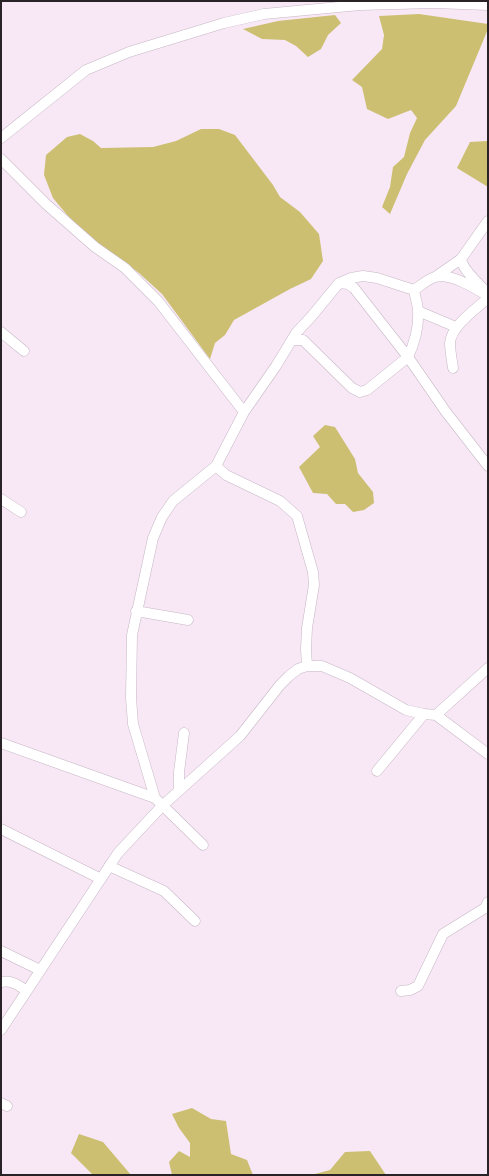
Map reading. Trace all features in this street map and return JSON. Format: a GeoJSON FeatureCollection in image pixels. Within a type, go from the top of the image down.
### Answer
{"type":"FeatureCollection","features":[{"type":"Feature","properties":{"kind":"street"},"geometry":{"type":"LineString","coordinates":[[1,138],[86,70],[129,52],[224,23],[264,14],[360,6],[434,3],[488,5]]}},
{"type":"Feature","properties":{"kind":"street"},"geometry":{"type":"LineString","coordinates":[[1,159],[46,204],[95,247],[124,268],[158,301],[244,412]]}},
{"type":"Feature","properties":{"kind":"street"},"geometry":{"type":"LineString","coordinates":[[203,845],[155,798],[133,724],[131,698],[132,635],[153,538],[162,516],[173,501],[216,466],[244,412],[272,372],[296,333],[339,283],[351,278],[363,276],[377,278],[414,290],[461,259],[488,221]]}},
{"type":"Feature","properties":{"kind":"street"},"geometry":{"type":"LineString","coordinates":[[461,259],[462,265],[478,282],[488,296]]}},
{"type":"Feature","properties":{"kind":"street"},"geometry":{"type":"LineString","coordinates":[[435,277],[444,276],[451,278],[488,296]]}},
{"type":"Feature","properties":{"kind":"street"},"geometry":{"type":"LineString","coordinates":[[339,283],[348,284],[354,288],[408,357],[446,412],[488,466]]}},
{"type":"Feature","properties":{"kind":"street"},"geometry":{"type":"LineString","coordinates":[[292,340],[303,340],[352,388],[360,392],[367,390],[408,357],[416,329],[418,311],[414,290]]}},
{"type":"Feature","properties":{"kind":"street"},"geometry":{"type":"LineString","coordinates":[[453,368],[450,343],[452,334],[456,327],[488,296]]}},
{"type":"Feature","properties":{"kind":"street"},"geometry":{"type":"LineString","coordinates":[[418,311],[456,327]]}},
{"type":"Feature","properties":{"kind":"street"},"geometry":{"type":"LineString","coordinates":[[1,332],[24,352]]}},
{"type":"Feature","properties":{"kind":"street"},"geometry":{"type":"LineString","coordinates":[[216,466],[226,474],[280,501],[297,516],[313,572],[314,585],[306,649],[307,666]]}},
{"type":"Feature","properties":{"kind":"street"},"geometry":{"type":"LineString","coordinates":[[1,498],[21,512]]}},
{"type":"Feature","properties":{"kind":"street"},"geometry":{"type":"LineString","coordinates":[[136,611],[188,620]]}},
{"type":"Feature","properties":{"kind":"street"},"geometry":{"type":"LineString","coordinates":[[1,1030],[118,853],[162,806],[240,736],[280,685],[294,672],[307,666],[322,666],[335,670],[406,710],[436,715],[488,754]]}},
{"type":"Feature","properties":{"kind":"street"},"geometry":{"type":"LineString","coordinates":[[436,715],[488,668]]}},
{"type":"Feature","properties":{"kind":"street"},"geometry":{"type":"LineString","coordinates":[[377,771],[424,714]]}},
{"type":"Feature","properties":{"kind":"street"},"geometry":{"type":"LineString","coordinates":[[179,790],[181,748],[184,733]]}},
{"type":"Feature","properties":{"kind":"street"},"geometry":{"type":"LineString","coordinates":[[1,744],[155,798]]}},
{"type":"Feature","properties":{"kind":"street"},"geometry":{"type":"LineString","coordinates":[[1,829],[101,879]]}},
{"type":"Feature","properties":{"kind":"street"},"geometry":{"type":"LineString","coordinates":[[109,866],[164,891],[195,921]]}},
{"type":"Feature","properties":{"kind":"street"},"geometry":{"type":"LineString","coordinates":[[401,991],[410,990],[418,986],[443,934],[485,908],[488,902]]}},
{"type":"Feature","properties":{"kind":"street"},"geometry":{"type":"LineString","coordinates":[[1,951],[40,970]]}},
{"type":"Feature","properties":{"kind":"street"},"geometry":{"type":"LineString","coordinates":[[1,982],[15,982],[27,991]]}},
{"type":"Feature","properties":{"kind":"shaded area"},"geometry":{"type":"Polygon","coordinates":[[[419,14],[488,24],[488,29],[456,106],[425,140],[407,174],[390,214],[382,207],[390,187],[393,167],[404,157],[410,133],[417,118],[411,110],[388,119],[367,109],[362,87],[352,80],[382,49],[384,35],[379,16],[419,14]]]}},
{"type":"Feature","properties":{"kind":"shaded area"},"geometry":{"type":"Polygon","coordinates":[[[335,15],[341,23],[328,35],[321,49],[308,57],[296,46],[285,40],[262,39],[243,29],[278,21],[335,15]]]}},
{"type":"Feature","properties":{"kind":"shaded area"},"geometry":{"type":"Polygon","coordinates":[[[201,129],[219,129],[235,135],[273,185],[280,197],[300,212],[319,234],[323,261],[311,279],[234,320],[225,335],[215,343],[210,359],[162,294],[139,273],[78,228],[53,198],[44,175],[46,155],[67,137],[80,134],[93,141],[101,148],[153,147],[176,141],[201,129]]]}},
{"type":"Feature","properties":{"kind":"shaded area"},"geometry":{"type":"Polygon","coordinates":[[[487,141],[488,187],[457,168],[470,142],[487,141]]]}},
{"type":"Feature","properties":{"kind":"shaded area"},"geometry":{"type":"Polygon","coordinates":[[[325,425],[335,427],[355,459],[358,473],[373,492],[374,503],[364,510],[353,512],[345,504],[336,504],[327,494],[313,493],[299,467],[320,447],[313,436],[325,425]]]}},
{"type":"Feature","properties":{"kind":"shaded area"},"geometry":{"type":"Polygon","coordinates":[[[192,1108],[211,1119],[226,1121],[231,1154],[247,1160],[253,1175],[172,1175],[169,1162],[179,1151],[190,1157],[190,1143],[179,1128],[172,1114],[192,1108]]]}},
{"type":"Feature","properties":{"kind":"shaded area"},"geometry":{"type":"Polygon","coordinates":[[[79,1134],[103,1142],[131,1175],[93,1175],[71,1153],[79,1134]]]}},
{"type":"Feature","properties":{"kind":"shaded area"},"geometry":{"type":"Polygon","coordinates":[[[370,1151],[386,1175],[301,1175],[315,1174],[330,1170],[345,1152],[370,1151]]]}}]}
